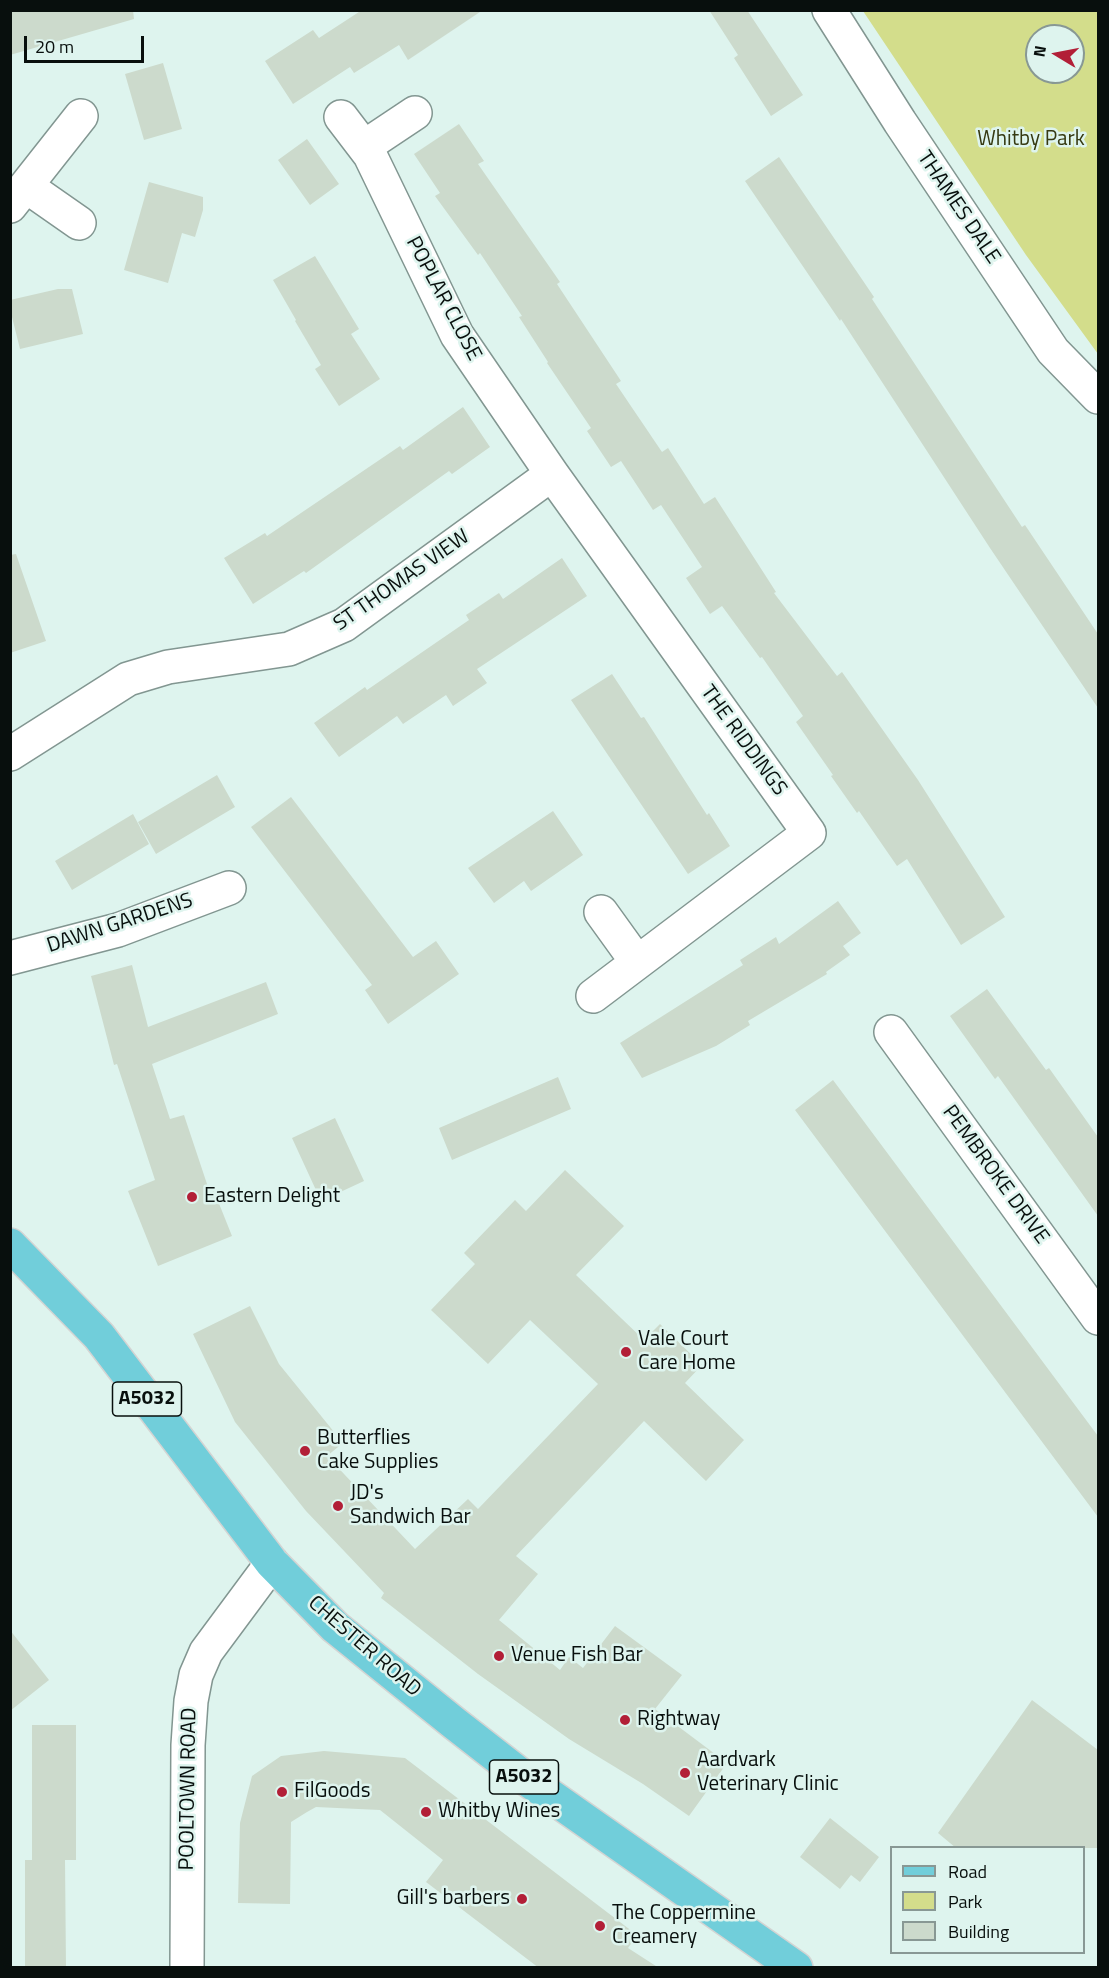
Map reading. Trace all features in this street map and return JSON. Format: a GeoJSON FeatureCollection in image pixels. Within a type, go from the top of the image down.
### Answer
{"type":"FeatureCollection","features":[{"type":"Feature","properties":{"kind":"main road","name":"CHESTER ROAD"},"geometry":{"type":"LineString","coordinates":[[10,1245],[99,1336],[272,1563],[335,1627],[504,1762],[796,1968]]}},
{"type":"Feature","properties":{"kind":"street","name":"THAMES DALE"},"geometry":{"type":"LineString","coordinates":[[829,10],[900,122],[1053,351],[1098,397]]}},
{"type":"Feature","properties":{"kind":"street"},"geometry":{"type":"LineString","coordinates":[[364,147],[416,113]]}},
{"type":"Feature","properties":{"kind":"street"},"geometry":{"type":"LineString","coordinates":[[79,223],[18,196],[81,116]]}},
{"type":"Feature","properties":{"kind":"street","name":"POPLAR CLOSE"},"geometry":{"type":"LineString","coordinates":[[341,117],[370,155],[457,335],[552,474]]}},
{"type":"Feature","properties":{"kind":"street","name":"ST THOMAS VIEW"},"geometry":{"type":"LineString","coordinates":[[10,754],[128,679],[168,667],[289,649],[344,625],[552,474]]}},
{"type":"Feature","properties":{"kind":"street","name":"THE RIDDINGS"},"geometry":{"type":"LineString","coordinates":[[552,474],[809,833],[593,996]]}},
{"type":"Feature","properties":{"kind":"street","name":"DAWN GARDENS"},"geometry":{"type":"LineString","coordinates":[[10,958],[118,930],[229,888]]}},
{"type":"Feature","properties":{"kind":"street"},"geometry":{"type":"LineString","coordinates":[[601,912],[638,962]]}},
{"type":"Feature","properties":{"kind":"street","name":"PEMBROKE DRIVE"},"geometry":{"type":"LineString","coordinates":[[891,1032],[1098,1318]]}},
{"type":"Feature","properties":{"kind":"street","name":"POOLTOWN ROAD"},"geometry":{"type":"LineString","coordinates":[[187,1968],[190,1701],[196,1675],[206,1652],[272,1563]]}},
{"type":"Feature","properties":{"kind":"green space","name":"Whitby Park"},"geometry":{"type":"Polygon","coordinates":[[[863,11],[1098,11],[1098,354],[1026,255],[863,11]]]}},
{"type":"Feature","properties":{"kind":"building"},"geometry":{"type":"Polygon","coordinates":[[[10,10],[133,10],[134,19],[10,55],[10,10]]]}},
{"type":"Feature","properties":{"kind":"building"},"geometry":{"type":"Polygon","coordinates":[[[362,10],[483,10],[408,60],[399,45],[354,73],[350,67],[293,104],[265,61],[313,30],[319,38],[362,10]]]}},
{"type":"Feature","properties":{"kind":"building"},"geometry":{"type":"Polygon","coordinates":[[[709,10],[747,10],[803,95],[771,116],[734,58],[738,55],[709,10]]]}},
{"type":"Feature","properties":{"kind":"building"},"geometry":{"type":"Polygon","coordinates":[[[163,63],[182,129],[144,140],[125,74],[163,63]]]}},
{"type":"Feature","properties":{"kind":"building"},"geometry":{"type":"Polygon","coordinates":[[[459,124],[484,161],[478,164],[560,282],[557,284],[621,381],[616,384],[662,452],[668,448],[704,504],[715,497],[776,592],[774,593],[837,676],[842,672],[918,780],[1005,917],[961,945],[907,859],[897,866],[859,811],[857,813],[831,776],[833,775],[796,722],[803,716],[762,657],[760,658],[722,606],[710,614],[686,578],[702,567],[661,505],[653,510],[621,461],[611,467],[587,431],[591,428],[519,317],[522,316],[480,253],[478,255],[435,196],[440,193],[414,154],[459,124]]]}},
{"type":"Feature","properties":{"kind":"building"},"geometry":{"type":"Polygon","coordinates":[[[307,139],[339,184],[310,205],[278,160],[307,139]]]}},
{"type":"Feature","properties":{"kind":"building"},"geometry":{"type":"Polygon","coordinates":[[[779,157],[874,297],[872,299],[1022,527],[1025,525],[1098,634],[1098,708],[990,548],[841,319],[840,321],[745,181],[779,157]]]}},
{"type":"Feature","properties":{"kind":"building"},"geometry":{"type":"Polygon","coordinates":[[[149,182],[203,197],[203,210],[195,237],[182,233],[168,283],[124,270],[149,182]]]}},
{"type":"Feature","properties":{"kind":"building"},"geometry":{"type":"Polygon","coordinates":[[[315,256],[359,329],[351,334],[380,379],[339,406],[315,369],[321,365],[273,280],[315,256]]]}},
{"type":"Feature","properties":{"kind":"building"},"geometry":{"type":"Polygon","coordinates":[[[58,289],[72,289],[83,334],[20,349],[10,300],[58,289]]]}},
{"type":"Feature","properties":{"kind":"building"},"geometry":{"type":"Polygon","coordinates":[[[463,407],[490,447],[452,474],[449,471],[306,573],[304,571],[253,604],[224,558],[265,533],[267,536],[400,446],[403,450],[463,407]]]}},
{"type":"Feature","properties":{"kind":"building"},"geometry":{"type":"Polygon","coordinates":[[[16,554],[46,641],[10,653],[10,555],[16,554]]]}},
{"type":"Feature","properties":{"kind":"building"},"geometry":{"type":"Polygon","coordinates":[[[562,558],[587,596],[477,669],[487,683],[453,706],[446,695],[403,724],[397,716],[339,757],[314,723],[365,687],[367,690],[469,620],[466,615],[499,593],[503,599],[562,558]]]}},
{"type":"Feature","properties":{"kind":"building"},"geometry":{"type":"Polygon","coordinates":[[[612,674],[641,718],[644,717],[707,815],[709,813],[730,846],[688,874],[571,700],[612,674]]]}},
{"type":"Feature","properties":{"kind":"building"},"geometry":{"type":"Polygon","coordinates":[[[217,775],[235,807],[156,854],[138,822],[217,775]]]}},
{"type":"Feature","properties":{"kind":"building"},"geometry":{"type":"Polygon","coordinates":[[[291,797],[413,957],[436,941],[459,974],[388,1024],[365,990],[372,985],[251,827],[291,797]]]}},
{"type":"Feature","properties":{"kind":"building"},"geometry":{"type":"Polygon","coordinates":[[[553,811],[583,855],[531,891],[524,881],[494,903],[468,868],[553,811]]]}},
{"type":"Feature","properties":{"kind":"building"},"geometry":{"type":"Polygon","coordinates":[[[133,814],[149,844],[72,890],[55,861],[133,814]]]}},
{"type":"Feature","properties":{"kind":"building"},"geometry":{"type":"Polygon","coordinates":[[[838,901],[861,933],[843,946],[850,955],[826,972],[827,974],[748,1021],[750,1025],[716,1046],[642,1078],[620,1043],[743,965],[740,960],[776,937],[779,944],[838,901]]]}},
{"type":"Feature","properties":{"kind":"building"},"geometry":{"type":"Polygon","coordinates":[[[132,965],[148,1027],[266,982],[278,1014],[152,1064],[170,1119],[184,1115],[210,1193],[214,1191],[232,1236],[158,1266],[128,1191],[155,1180],[117,1064],[114,1065],[91,976],[132,965]]]}},
{"type":"Feature","properties":{"kind":"building"},"geometry":{"type":"Polygon","coordinates":[[[987,989],[1046,1070],[1049,1068],[1098,1137],[1098,1216],[998,1076],[995,1079],[950,1016],[987,989]]]}},
{"type":"Feature","properties":{"kind":"building"},"geometry":{"type":"Polygon","coordinates":[[[558,1077],[571,1109],[452,1160],[439,1128],[558,1077]]]}},
{"type":"Feature","properties":{"kind":"building"},"geometry":{"type":"Polygon","coordinates":[[[833,1080],[1098,1436],[1098,1517],[795,1110],[833,1080]]]}},
{"type":"Feature","properties":{"kind":"building"},"geometry":{"type":"Polygon","coordinates":[[[335,1118],[364,1181],[321,1201],[292,1138],[335,1118]]]}},
{"type":"Feature","properties":{"kind":"building"},"geometry":{"type":"Polygon","coordinates":[[[565,1170],[624,1226],[576,1275],[644,1340],[660,1324],[702,1365],[685,1383],[744,1440],[706,1481],[644,1421],[516,1556],[538,1574],[499,1620],[560,1670],[569,1657],[583,1668],[615,1626],[682,1675],[655,1709],[727,1763],[689,1816],[643,1784],[569,1739],[478,1674],[381,1598],[384,1593],[306,1511],[235,1422],[193,1334],[250,1306],[279,1364],[343,1443],[327,1456],[415,1549],[468,1499],[478,1509],[598,1384],[530,1320],[488,1364],[431,1310],[475,1264],[464,1253],[515,1200],[526,1211],[565,1170]]]}},
{"type":"Feature","properties":{"kind":"building"},"geometry":{"type":"Polygon","coordinates":[[[10,1630],[49,1680],[10,1711],[10,1630]]]}},
{"type":"Feature","properties":{"kind":"building"},"geometry":{"type":"Polygon","coordinates":[[[1032,1700],[1098,1750],[1098,1848],[1085,1848],[1085,1846],[954,1846],[938,1833],[1032,1700]]]}},
{"type":"Feature","properties":{"kind":"building"},"geometry":{"type":"Polygon","coordinates":[[[32,1725],[76,1725],[76,1860],[65,1860],[66,1968],[25,1968],[25,1860],[32,1860],[32,1725]]]}},
{"type":"Feature","properties":{"kind":"building"},"geometry":{"type":"Polygon","coordinates":[[[324,1751],[405,1758],[637,1935],[628,1948],[659,1968],[539,1968],[426,1882],[443,1860],[380,1810],[316,1807],[291,1822],[290,1904],[238,1903],[240,1823],[252,1776],[281,1756],[324,1751]]]}},
{"type":"Feature","properties":{"kind":"building"},"geometry":{"type":"Polygon","coordinates":[[[830,1818],[879,1857],[860,1882],[851,1875],[840,1889],[800,1857],[830,1818]]]}},
{"type":"Feature","properties":{"kind":"place","name":"Eastern Delight"},"geometry":{"type":"Point","coordinates":[192,1197]}},
{"type":"Feature","properties":{"kind":"place","name":"Vale Court Care Home"},"geometry":{"type":"Point","coordinates":[626,1352]}},
{"type":"Feature","properties":{"kind":"place","name":"Butterflies Cake Supplies"},"geometry":{"type":"Point","coordinates":[305,1451]}},
{"type":"Feature","properties":{"kind":"place","name":"JD's Sandwich Bar"},"geometry":{"type":"Point","coordinates":[338,1506]}},
{"type":"Feature","properties":{"kind":"place","name":"Venue Fish Bar"},"geometry":{"type":"Point","coordinates":[499,1656]}},
{"type":"Feature","properties":{"kind":"place","name":"Rightway"},"geometry":{"type":"Point","coordinates":[625,1720]}},
{"type":"Feature","properties":{"kind":"place","name":"Aardvark Veterinary Clinic"},"geometry":{"type":"Point","coordinates":[685,1773]}},
{"type":"Feature","properties":{"kind":"place","name":"FilGoods"},"geometry":{"type":"Point","coordinates":[282,1792]}},
{"type":"Feature","properties":{"kind":"place","name":"Whitby Wines"},"geometry":{"type":"Point","coordinates":[426,1812]}},
{"type":"Feature","properties":{"kind":"place","name":"Gill's barbers"},"geometry":{"type":"Point","coordinates":[522,1899]}},
{"type":"Feature","properties":{"kind":"place","name":"The Coppermine Creamery"},"geometry":{"type":"Point","coordinates":[600,1926]}}]}
